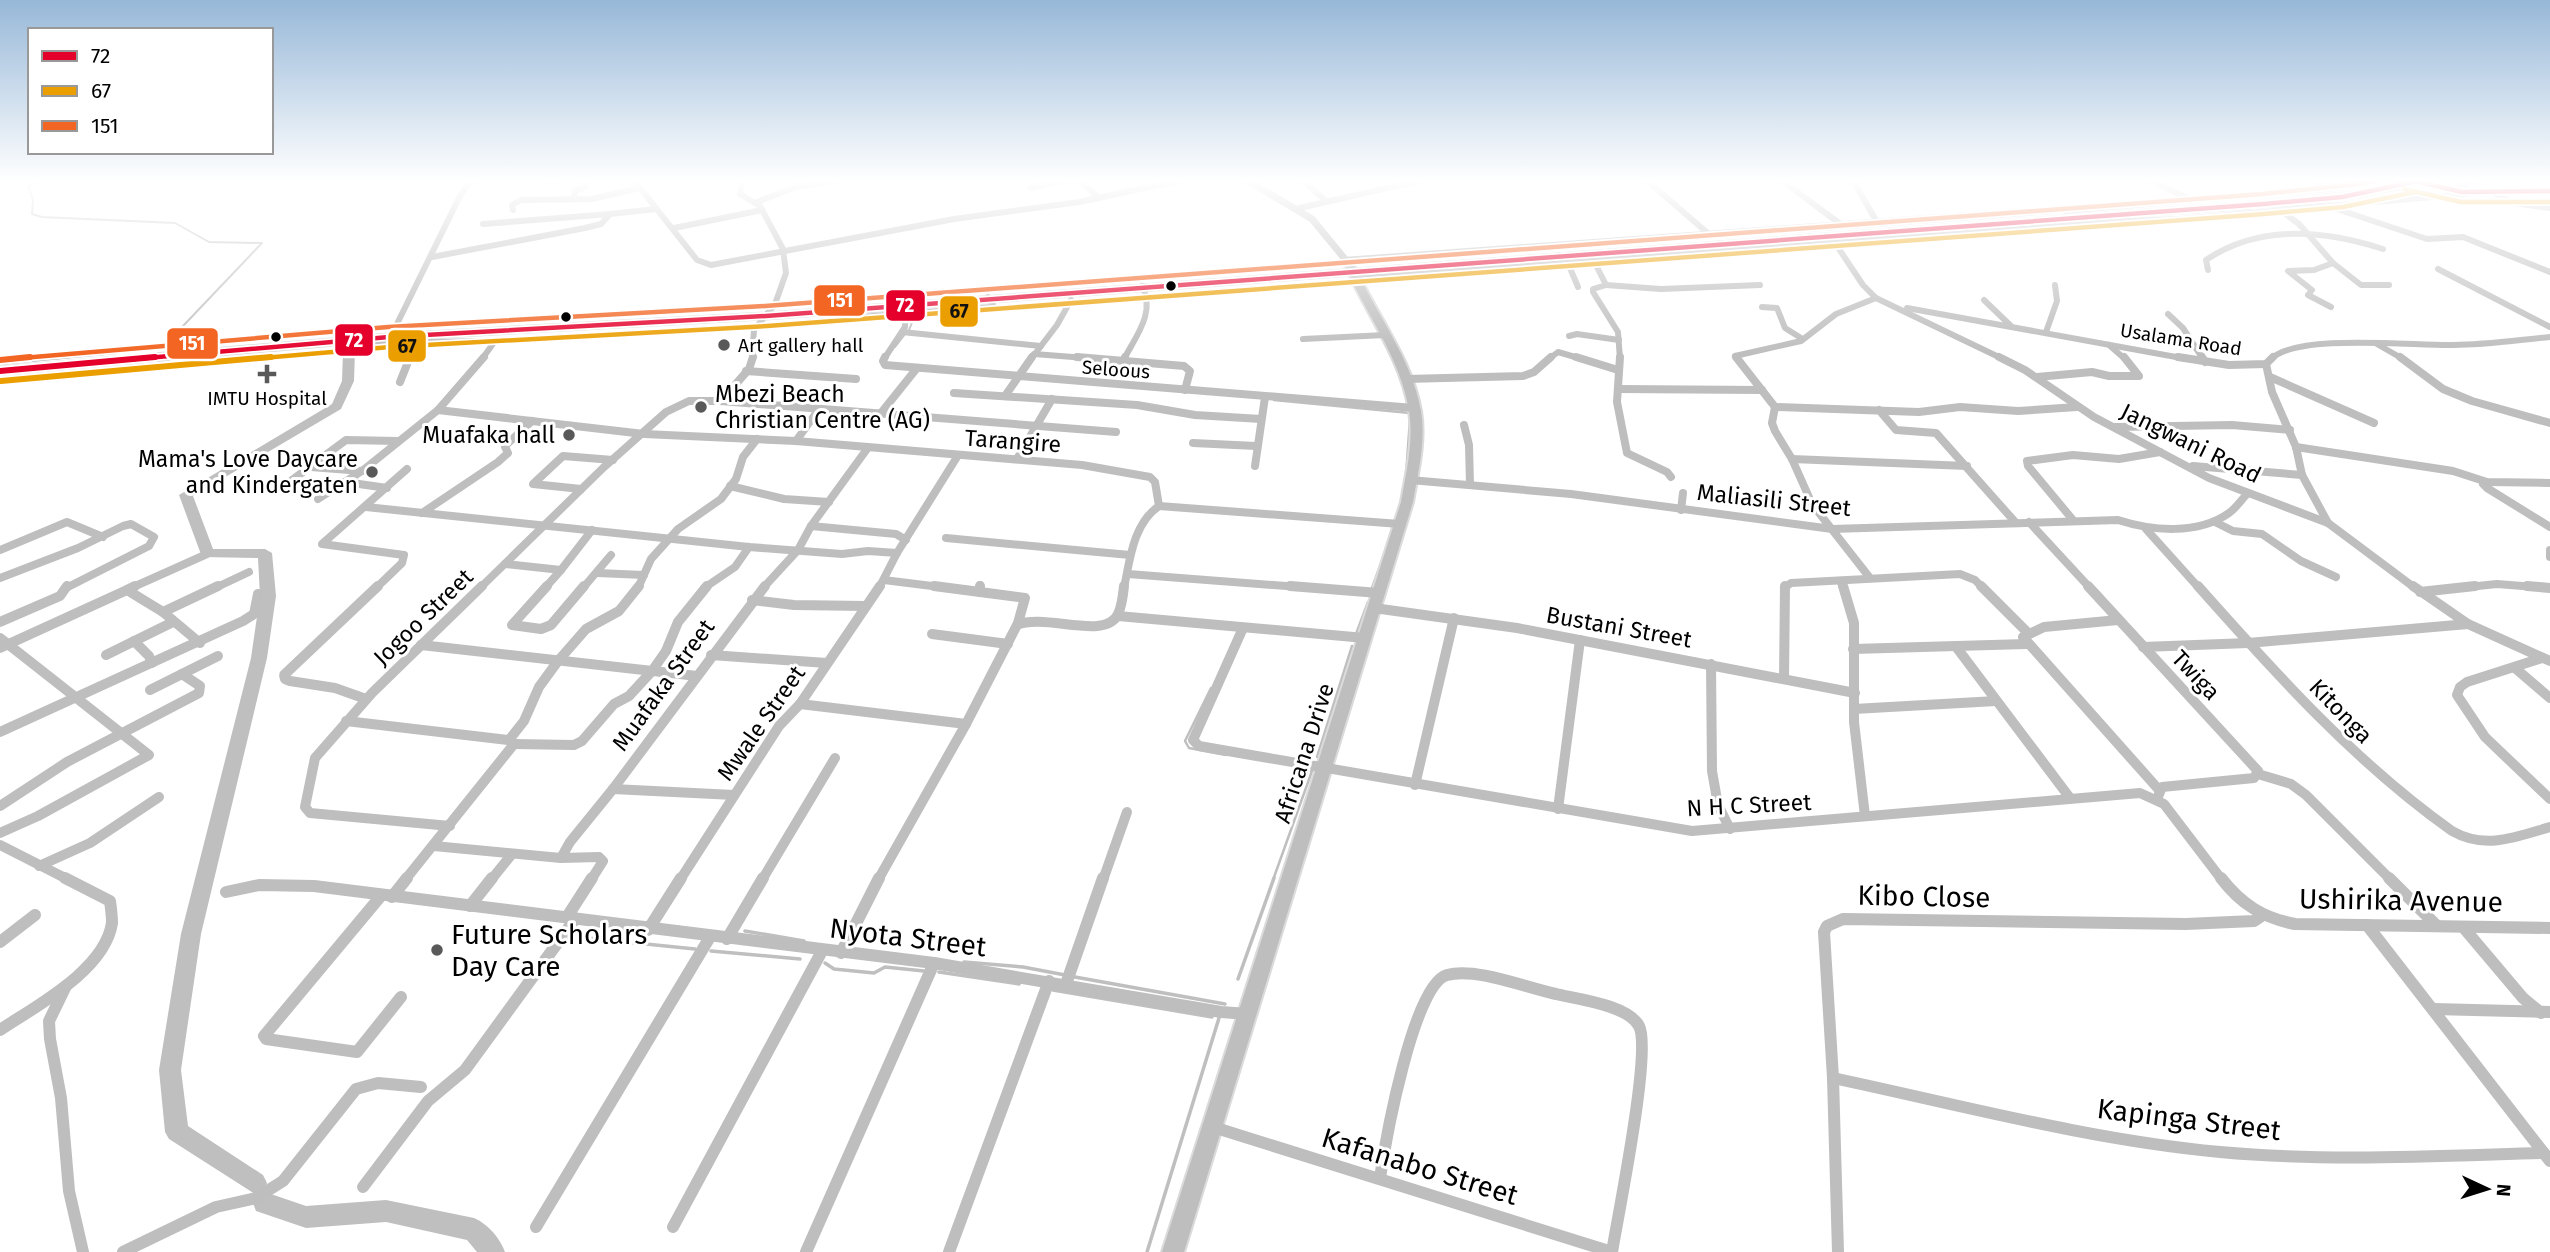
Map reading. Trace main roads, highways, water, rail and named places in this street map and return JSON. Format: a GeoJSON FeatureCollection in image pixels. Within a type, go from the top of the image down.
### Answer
{"type":"FeatureCollection","features":[{"type":"Feature","properties":{"kind":"highway"},"geometry":{"type":"LineString","coordinates":[[0,371],[353,338],[394,330],[769,312],[908,309],[988,297],[1695,237]]}},
{"type":"Feature","properties":{"kind":"highway"},"geometry":{"type":"LineString","coordinates":[[0,365],[353,338],[417,339],[1786,237]]}},
{"type":"Feature","properties":{"kind":"main road","name":"Africana Drive"},"geometry":{"type":"LineString","coordinates":[[1173,1252],[1377,601],[1410,480],[1416,434],[1414,408],[1406,379],[1350,268]]}},
{"type":"Feature","properties":{"kind":"waterway"},"geometry":{"type":"LineString","coordinates":[[201,237],[209,242],[262,243],[183,326],[172,339],[174,342],[200,343],[354,330]]}},
{"type":"Feature","properties":{"kind":"waterway"},"geometry":{"type":"LineString","coordinates":[[1430,258],[1709,238]]}},
{"type":"Feature","properties":{"kind":"waterway"},"geometry":{"type":"LineString","coordinates":[[1355,262],[1422,258]]}},
{"type":"Feature","properties":{"kind":"waterway"},"geometry":{"type":"LineString","coordinates":[[1068,283],[1334,264]]}},
{"type":"Feature","properties":{"kind":"waterway"},"geometry":{"type":"LineString","coordinates":[[787,306],[953,293]]}},
{"type":"Feature","properties":{"kind":"waterway"},"geometry":{"type":"LineString","coordinates":[[914,308],[949,305]]}},
{"type":"Feature","properties":{"kind":"waterway"},"geometry":{"type":"LineString","coordinates":[[397,329],[764,307]]}},
{"type":"Feature","properties":{"kind":"waterway"},"geometry":{"type":"LineString","coordinates":[[786,317],[903,310]]}},
{"type":"Feature","properties":{"kind":"waterway"},"geometry":{"type":"LineString","coordinates":[[909,330],[915,315]]}},
{"type":"Feature","properties":{"kind":"waterway"},"geometry":{"type":"LineString","coordinates":[[895,347],[906,333]]}},
{"type":"Feature","properties":{"kind":"waterway"},"geometry":{"type":"LineString","coordinates":[[255,1183],[177,1132],[170,1070],[191,934],[259,658],[268,596],[265,553],[207,554],[186,495],[337,406],[348,381],[349,350],[345,347]]}},
{"type":"Feature","properties":{"kind":"waterway"},"geometry":{"type":"LineString","coordinates":[[51,359],[117,353]]}},
{"type":"Feature","properties":{"kind":"waterway"},"geometry":{"type":"LineString","coordinates":[[0,364],[70,357]]}},
{"type":"Feature","properties":{"kind":"waterway"},"geometry":{"type":"LineString","coordinates":[[0,381],[122,369]]}},
{"type":"Feature","properties":{"kind":"waterway"},"geometry":{"type":"LineString","coordinates":[[1274,400],[1410,413]]}},
{"type":"Feature","properties":{"kind":"waterway"},"geometry":{"type":"LineString","coordinates":[[1406,475],[1410,419]]}},
{"type":"Feature","properties":{"kind":"waterway"},"geometry":{"type":"LineString","coordinates":[[1372,588],[1385,552]]}},
{"type":"Feature","properties":{"kind":"waterway"},"geometry":{"type":"LineString","coordinates":[[1356,634],[1368,602]]}},
{"type":"Feature","properties":{"kind":"waterway"},"geometry":{"type":"LineString","coordinates":[[1317,757],[1352,646]]}},
{"type":"Feature","properties":{"kind":"waterway"},"geometry":{"type":"LineString","coordinates":[[1211,688],[1185,741],[1189,748],[1226,755]]}},
{"type":"Feature","properties":{"kind":"waterway"},"geometry":{"type":"LineString","coordinates":[[1273,880],[1312,771],[1294,767]]}},
{"type":"Feature","properties":{"kind":"waterway"},"geometry":{"type":"LineString","coordinates":[[1238,979],[1274,878]]}},
{"type":"Feature","properties":{"kind":"waterway"},"geometry":{"type":"LineString","coordinates":[[745,931],[804,941]]}},
{"type":"Feature","properties":{"kind":"waterway"},"geometry":{"type":"LineString","coordinates":[[577,937],[695,949]]}},
{"type":"Feature","properties":{"kind":"waterway"},"geometry":{"type":"LineString","coordinates":[[711,951],[800,959]]}},
{"type":"Feature","properties":{"kind":"waterway"},"geometry":{"type":"LineString","coordinates":[[964,962],[1023,967],[1065,975]]}},
{"type":"Feature","properties":{"kind":"waterway"},"geometry":{"type":"LineString","coordinates":[[825,963],[834,969],[874,973],[885,967],[924,971]]}},
{"type":"Feature","properties":{"kind":"waterway"},"geometry":{"type":"LineString","coordinates":[[939,972],[1019,984]]}},
{"type":"Feature","properties":{"kind":"waterway"},"geometry":{"type":"LineString","coordinates":[[1075,977],[1225,1004]]}},
{"type":"Feature","properties":{"kind":"waterway"},"geometry":{"type":"LineString","coordinates":[[1053,990],[1212,1017]]}},
{"type":"Feature","properties":{"kind":"waterway"},"geometry":{"type":"LineString","coordinates":[[1147,1252],[1219,1018]]}},
{"type":"Feature","properties":{"kind":"waterway"},"geometry":{"type":"LineString","coordinates":[[265,1203],[306,1217],[386,1211],[474,1230],[493,1252]]}},
{"type":"Feature","properties":{"kind":"place","name":"Art gallery hall"},"geometry":{"type":"Point","coordinates":[724,345]}},
{"type":"Feature","properties":{"kind":"place","name":"IMTU Hospital"},"geometry":{"type":"Point","coordinates":[267,374]}},
{"type":"Feature","properties":{"kind":"place","name":"Mbezi Beach Christian Centre (AG)"},"geometry":{"type":"Point","coordinates":[701,407]}},
{"type":"Feature","properties":{"kind":"place","name":"Muafaka hall"},"geometry":{"type":"Point","coordinates":[569,435]}},
{"type":"Feature","properties":{"kind":"place","name":"Mama's Love Daycare and Kindergaten"},"geometry":{"type":"Point","coordinates":[372,472]}},
{"type":"Feature","properties":{"kind":"place","name":"Future Scholars Day Care"},"geometry":{"type":"Point","coordinates":[437,950]}}]}
